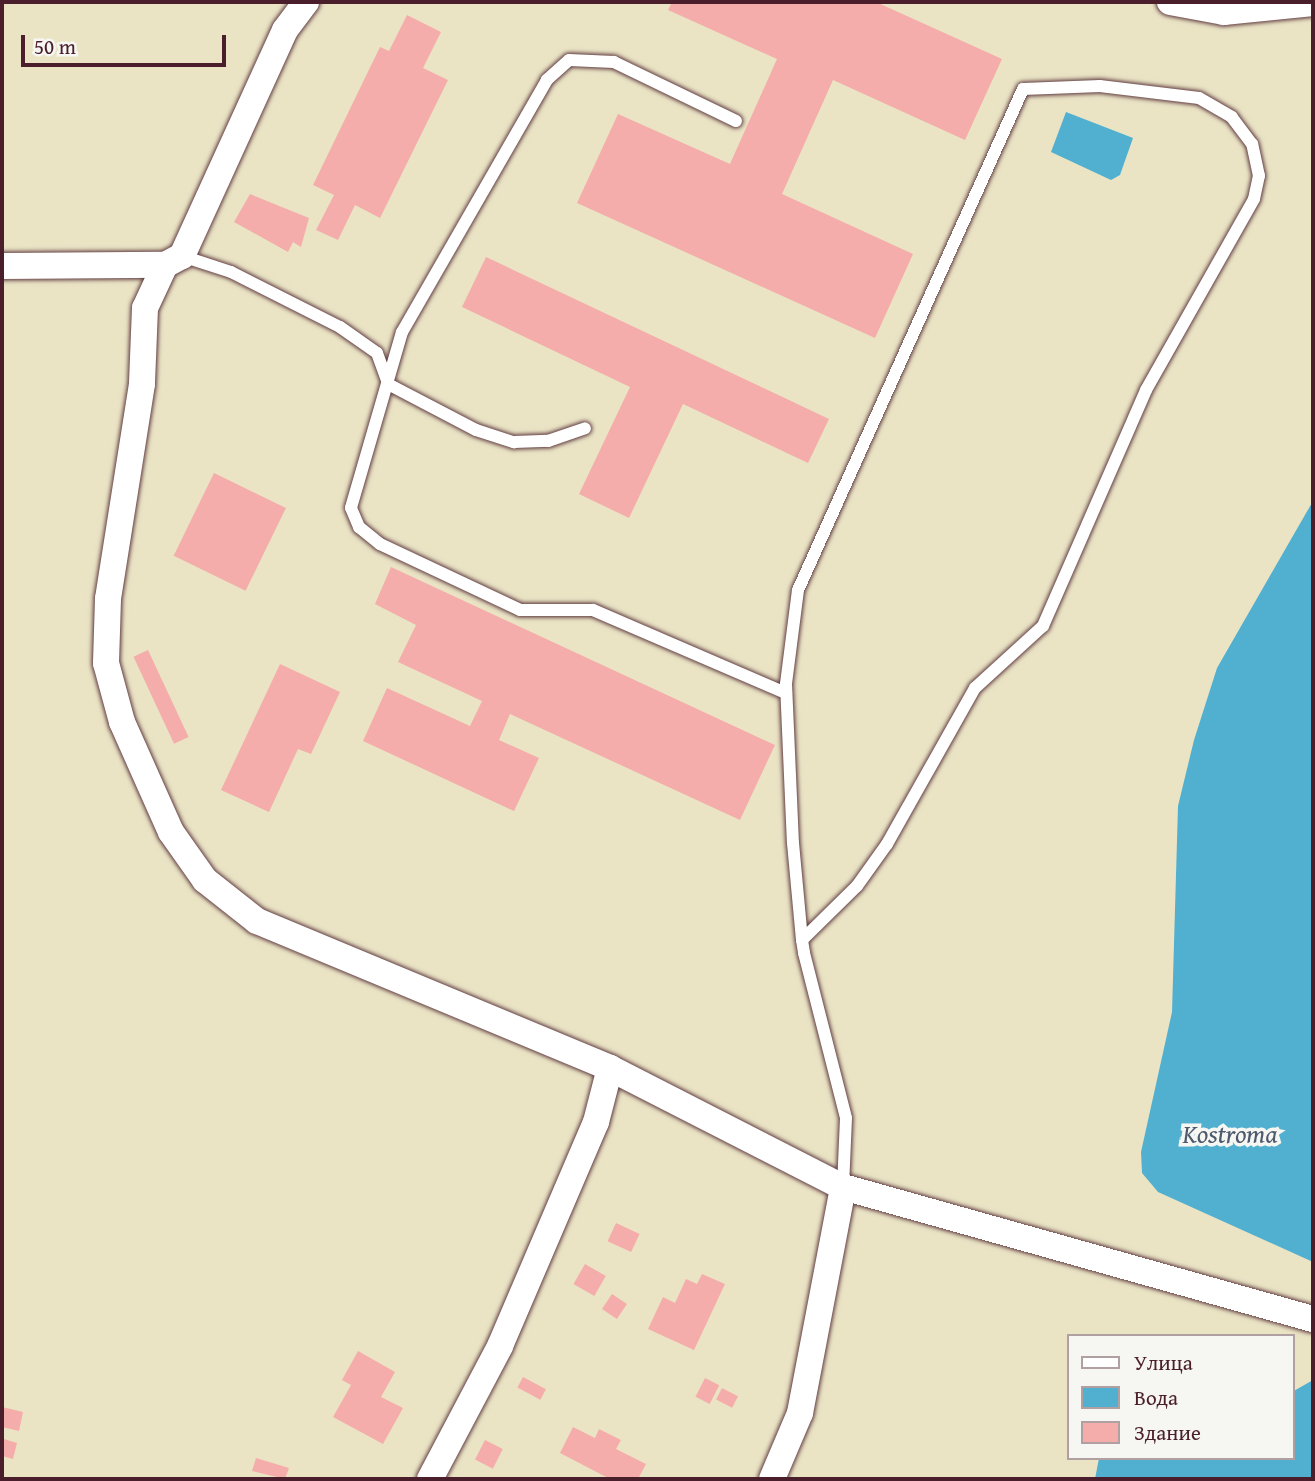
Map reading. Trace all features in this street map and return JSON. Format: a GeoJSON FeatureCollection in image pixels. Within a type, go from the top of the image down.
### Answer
{"type":"FeatureCollection","features":[{"type":"Feature","properties":{"kind":"street"},"geometry":{"type":"LineString","coordinates":[[306,2],[285,30],[173,260],[145,308],[142,384],[108,598],[106,663],[121,722],[171,832],[205,880],[257,920],[610,1068],[843,1187],[1306,1317]]}},
{"type":"Feature","properties":{"kind":"street"},"geometry":{"type":"LineString","coordinates":[[1170,2],[1224,12],[1313,3]]}},
{"type":"Feature","properties":{"kind":"street"},"geometry":{"type":"LineString","coordinates":[[2,266],[173,260]]}},
{"type":"Feature","properties":{"kind":"street"},"geometry":{"type":"LineString","coordinates":[[430,1479],[500,1346],[596,1122],[610,1068]]}},
{"type":"Feature","properties":{"kind":"street"},"geometry":{"type":"LineString","coordinates":[[772,1479],[800,1413],[843,1187]]}},
{"type":"Feature","properties":{"kind":"lane"},"geometry":{"type":"LineString","coordinates":[[736,121],[614,62],[569,60],[547,80],[402,332],[351,508],[359,527],[380,544],[520,610],[593,610],[786,692]]}},
{"type":"Feature","properties":{"kind":"lane"},"geometry":{"type":"LineString","coordinates":[[802,940],[857,886],[887,844],[975,688],[1043,626],[1146,390],[1254,199],[1259,176],[1252,144],[1232,117],[1199,98],[1157,90],[1023,89],[798,590],[786,692],[802,940],[823,1049],[846,1118],[843,1187]]}},
{"type":"Feature","properties":{"kind":"lane"},"geometry":{"type":"LineString","coordinates":[[173,260],[231,272],[340,327],[377,353],[388,384],[476,430],[514,442],[548,441],[585,428]]}},
{"type":"Feature","properties":{"kind":"water"},"geometry":{"type":"Polygon","coordinates":[[[1066,112],[1133,138],[1120,175],[1111,180],[1051,152],[1066,112]]]}},
{"type":"Feature","properties":{"kind":"water","name":"Kostroma"},"geometry":{"type":"Polygon","coordinates":[[[1313,501],[1313,1262],[1158,1192],[1142,1173],[1141,1152],[1172,1012],[1178,806],[1194,740],[1217,668],[1313,501]]]}},
{"type":"Feature","properties":{"kind":"water"},"geometry":{"type":"Polygon","coordinates":[[[1313,1380],[1313,1479],[1095,1479],[1099,1460],[1294,1460],[1294,1391],[1313,1380]]]}},
{"type":"Feature","properties":{"kind":"building"},"geometry":{"type":"Polygon","coordinates":[[[672,2],[876,2],[1002,59],[965,140],[833,80],[782,194],[913,254],[875,338],[577,203],[618,114],[730,164],[777,59],[668,10],[672,2]]]}},
{"type":"Feature","properties":{"kind":"building"},"geometry":{"type":"Polygon","coordinates":[[[407,15],[441,32],[423,68],[448,80],[380,218],[355,205],[338,240],[316,230],[334,195],[313,185],[380,47],[389,51],[407,15]]]}},
{"type":"Feature","properties":{"kind":"building"},"geometry":{"type":"Polygon","coordinates":[[[250,194],[309,218],[301,247],[293,242],[288,252],[234,222],[250,194]]]}},
{"type":"Feature","properties":{"kind":"building"},"geometry":{"type":"Polygon","coordinates":[[[486,257],[829,419],[808,463],[683,404],[629,518],[579,494],[630,387],[462,307],[486,257]]]}},
{"type":"Feature","properties":{"kind":"building"},"geometry":{"type":"Polygon","coordinates":[[[214,473],[286,508],[246,591],[174,556],[214,473]]]}},
{"type":"Feature","properties":{"kind":"building"},"geometry":{"type":"Polygon","coordinates":[[[391,567],[775,745],[740,820],[510,714],[499,740],[539,758],[514,811],[363,741],[387,688],[470,726],[482,701],[398,662],[416,625],[375,604],[391,567]]]}},
{"type":"Feature","properties":{"kind":"building"},"geometry":{"type":"Polygon","coordinates":[[[148,650],[189,737],[174,744],[133,657],[148,650]]]}},
{"type":"Feature","properties":{"kind":"building"},"geometry":{"type":"Polygon","coordinates":[[[280,664],[340,692],[311,754],[298,749],[269,812],[221,790],[280,664]]]}},
{"type":"Feature","properties":{"kind":"building"},"geometry":{"type":"Polygon","coordinates":[[[616,1223],[640,1234],[631,1252],[608,1241],[616,1223]]]}},
{"type":"Feature","properties":{"kind":"building"},"geometry":{"type":"Polygon","coordinates":[[[585,1264],[606,1276],[594,1296],[574,1284],[585,1264]]]}},
{"type":"Feature","properties":{"kind":"building"},"geometry":{"type":"Polygon","coordinates":[[[702,1274],[725,1284],[694,1350],[648,1329],[663,1297],[675,1303],[686,1279],[697,1284],[702,1274]]]}},
{"type":"Feature","properties":{"kind":"building"},"geometry":{"type":"Polygon","coordinates":[[[612,1294],[627,1304],[617,1319],[602,1309],[612,1294]]]}},
{"type":"Feature","properties":{"kind":"building"},"geometry":{"type":"Polygon","coordinates":[[[358,1351],[395,1372],[381,1397],[403,1408],[383,1444],[333,1417],[351,1385],[342,1380],[358,1351]]]}},
{"type":"Feature","properties":{"kind":"building"},"geometry":{"type":"Polygon","coordinates":[[[523,1377],[546,1389],[540,1400],[517,1388],[523,1377]]]}},
{"type":"Feature","properties":{"kind":"building"},"geometry":{"type":"Polygon","coordinates":[[[705,1378],[719,1385],[710,1404],[695,1397],[705,1378]]]}},
{"type":"Feature","properties":{"kind":"building"},"geometry":{"type":"Polygon","coordinates":[[[722,1388],[738,1396],[732,1408],[716,1400],[722,1388]]]}},
{"type":"Feature","properties":{"kind":"building"},"geometry":{"type":"Polygon","coordinates":[[[2,1407],[23,1412],[19,1431],[2,1427],[2,1407]]]}},
{"type":"Feature","properties":{"kind":"building"},"geometry":{"type":"Polygon","coordinates":[[[573,1427],[595,1438],[599,1429],[621,1440],[616,1449],[646,1464],[638,1479],[610,1479],[560,1453],[573,1427]]]}},
{"type":"Feature","properties":{"kind":"building"},"geometry":{"type":"Polygon","coordinates":[[[4,1439],[17,1443],[13,1459],[2,1456],[4,1439]]]}},
{"type":"Feature","properties":{"kind":"building"},"geometry":{"type":"Polygon","coordinates":[[[485,1440],[503,1449],[493,1469],[475,1460],[485,1440]]]}},
{"type":"Feature","properties":{"kind":"building"},"geometry":{"type":"Polygon","coordinates":[[[256,1458],[289,1468],[285,1479],[252,1471],[256,1458]]]}}]}
